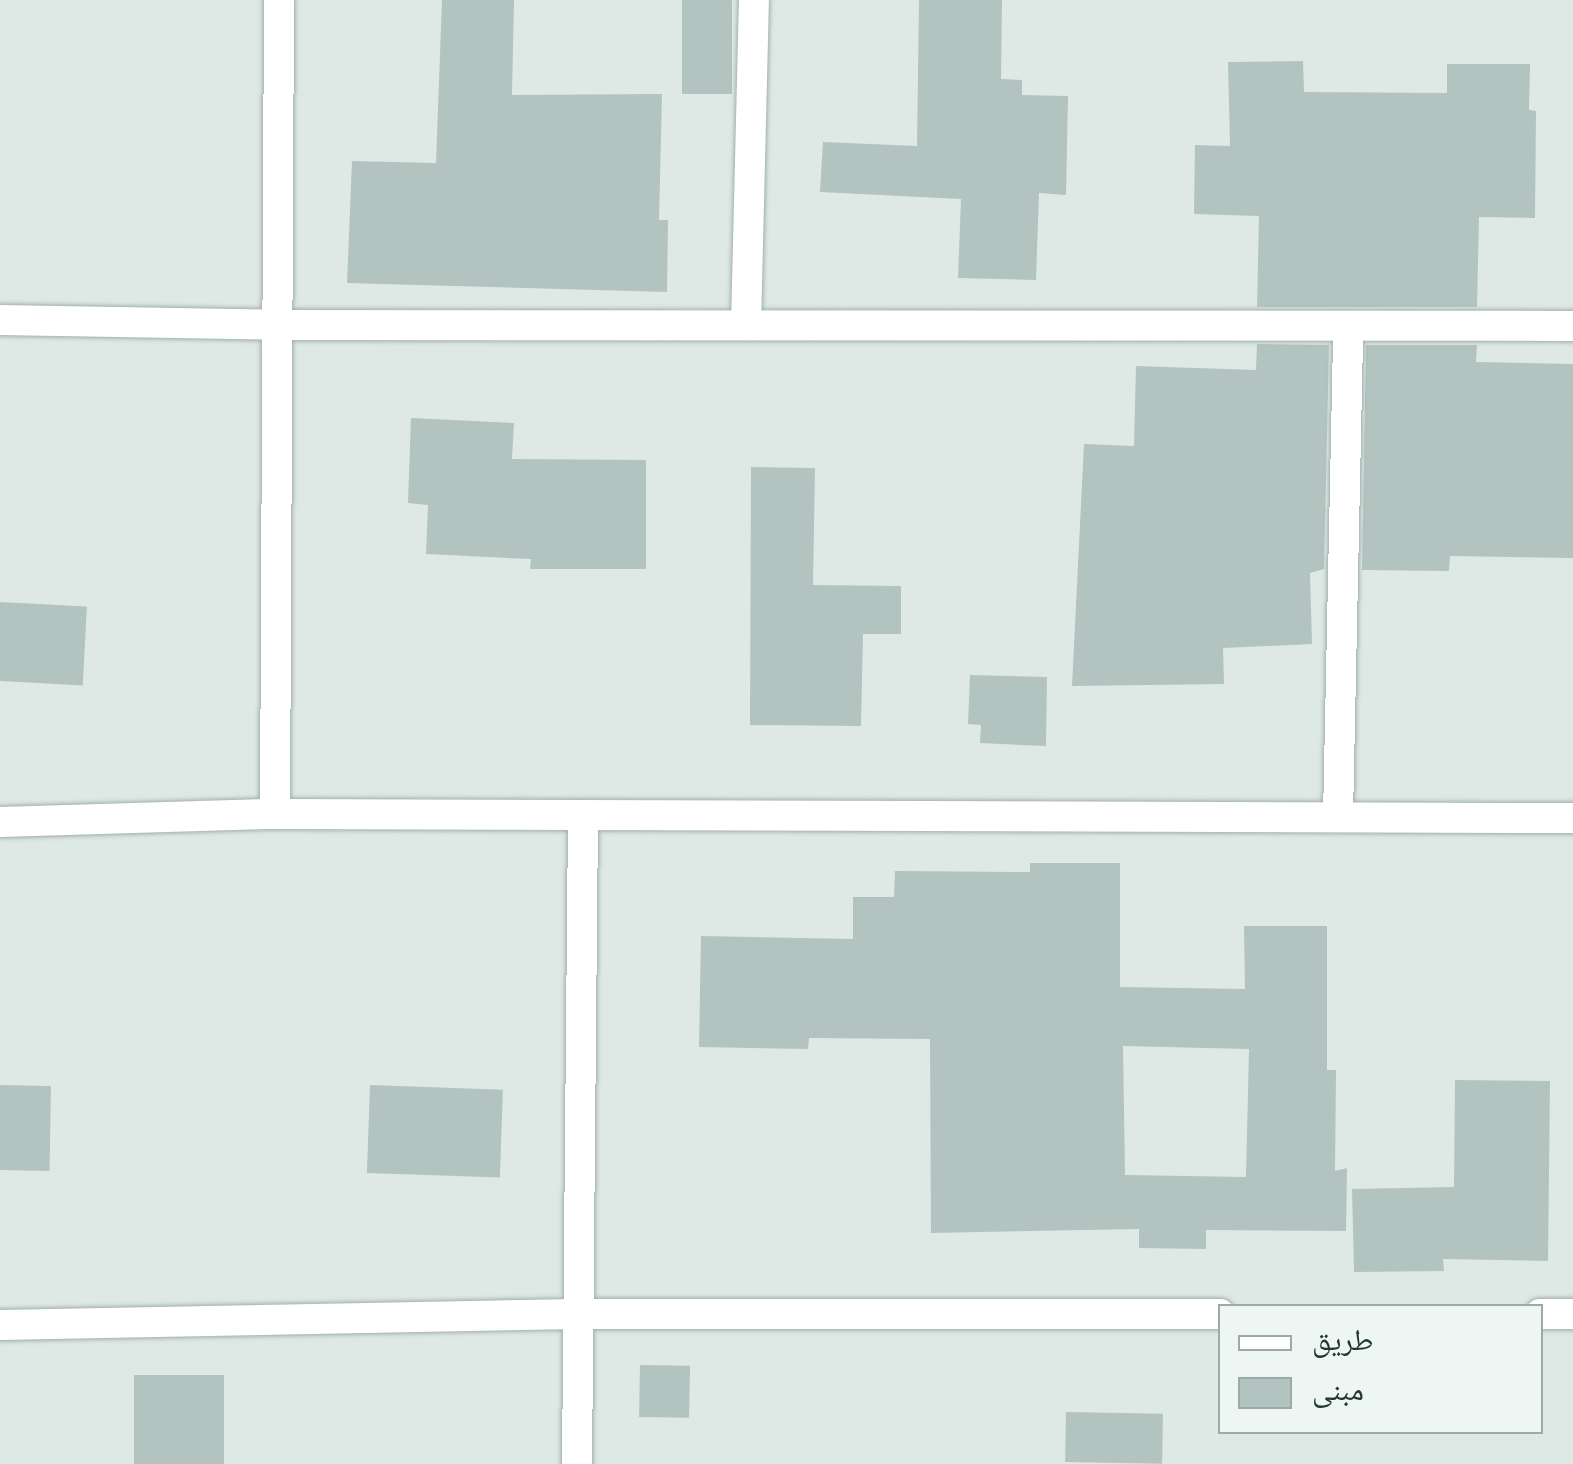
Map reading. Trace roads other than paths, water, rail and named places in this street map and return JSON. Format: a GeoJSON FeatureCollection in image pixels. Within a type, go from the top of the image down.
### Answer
{"type":"FeatureCollection","features":[{"type":"Feature","properties":{"kind":"street"},"geometry":{"type":"LineString","coordinates":[[275,814],[279,0]]}},
{"type":"Feature","properties":{"kind":"street"},"geometry":{"type":"LineString","coordinates":[[746,325],[754,0]]}},
{"type":"Feature","properties":{"kind":"street"},"geometry":{"type":"LineString","coordinates":[[0,320],[278,325],[1573,326]]}},
{"type":"Feature","properties":{"kind":"street"},"geometry":{"type":"LineString","coordinates":[[1338,817],[1348,326]]}},
{"type":"Feature","properties":{"kind":"street"},"geometry":{"type":"LineString","coordinates":[[0,822],[275,814],[1573,818]]}},
{"type":"Feature","properties":{"kind":"street"},"geometry":{"type":"LineString","coordinates":[[577,1464],[583,815]]}},
{"type":"Feature","properties":{"kind":"street"},"geometry":{"type":"LineString","coordinates":[[0,1325],[576,1314],[1218,1314]]}},
{"type":"Feature","properties":{"kind":"street"},"geometry":{"type":"LineString","coordinates":[[1543,1314],[1573,1314]]}}]}
